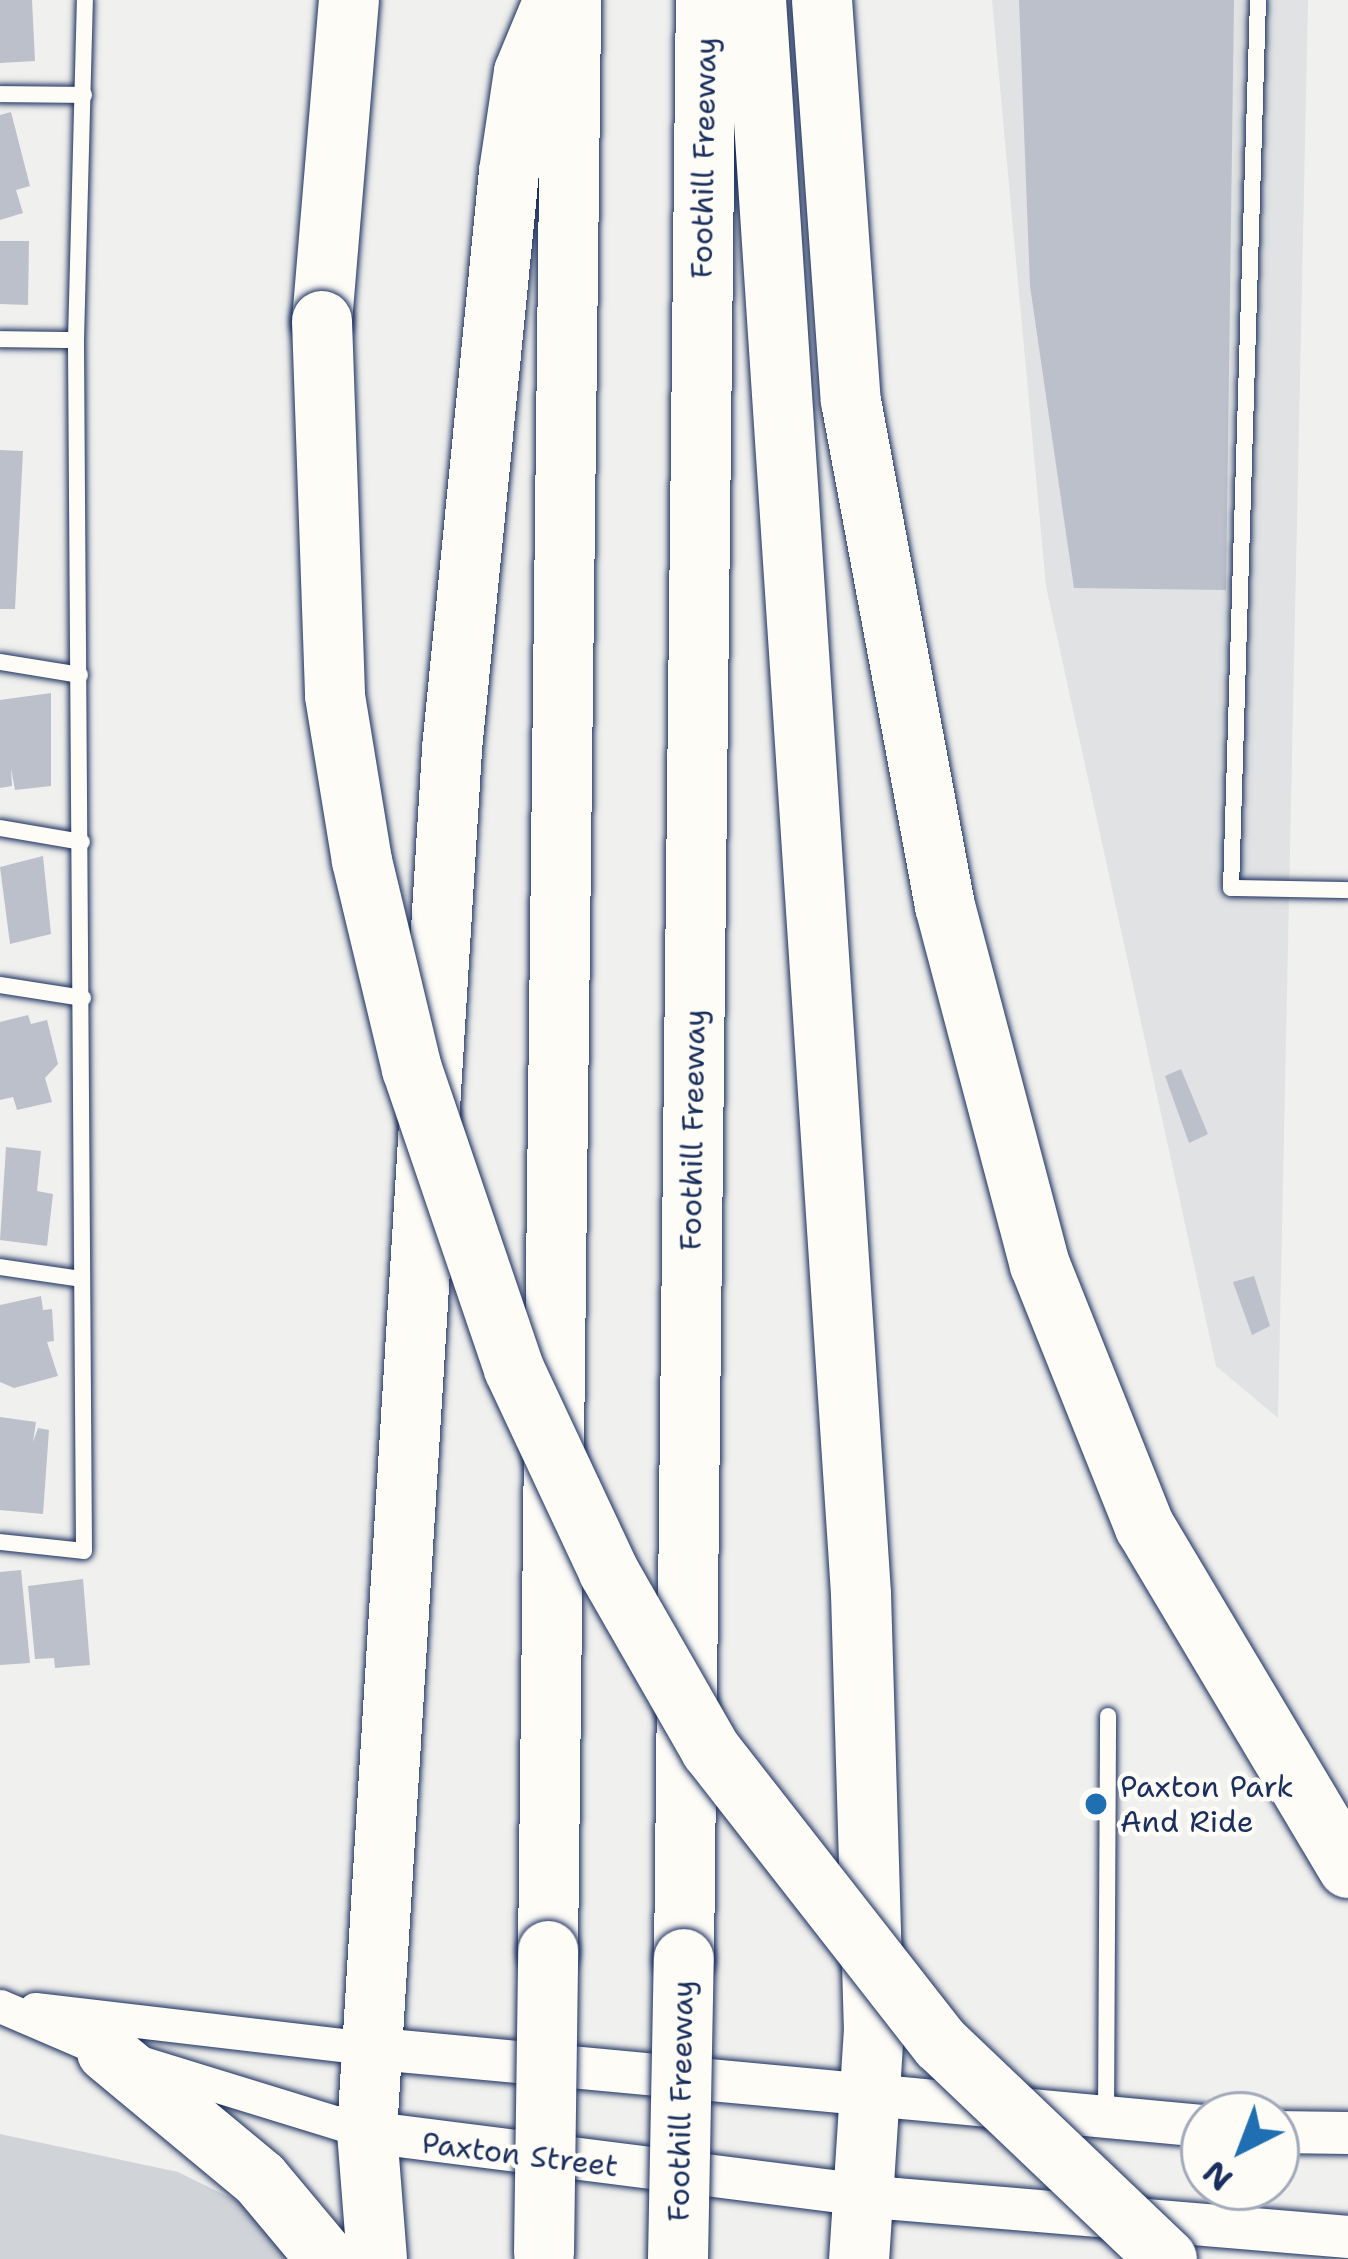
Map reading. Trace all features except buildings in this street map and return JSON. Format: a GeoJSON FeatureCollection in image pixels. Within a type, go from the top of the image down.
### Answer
{"type":"FeatureCollection","features":[{"type":"Feature","properties":{"kind":"highway"},"geometry":{"type":"LineString","coordinates":[[349,0],[322,321],[333,674],[362,862],[412,1069],[514,1369],[609,1572],[711,1750],[941,2044],[1167,2259]]}},
{"type":"Feature","properties":{"kind":"highway"},"geometry":{"type":"LineString","coordinates":[[377,2259],[367,2132],[378,2049],[452,749],[509,172],[524,72],[554,0]]}},
{"type":"Feature","properties":{"kind":"highway"},"geometry":{"type":"LineString","coordinates":[[544,2256],[571,0]]}},
{"type":"Feature","properties":{"kind":"highway","name":"Foothill Freeway"},"geometry":{"type":"LineString","coordinates":[[678,2259],[706,0]]}},
{"type":"Feature","properties":{"kind":"highway"},"geometry":{"type":"LineString","coordinates":[[755,0],[861,1594],[870,2092],[859,2259]]}},
{"type":"Feature","properties":{"kind":"highway"},"geometry":{"type":"LineString","coordinates":[[822,0],[851,401],[945,906],[1040,1265],[1145,1527],[1348,1868]]}},
{"type":"Feature","properties":{"kind":"highway"},"geometry":{"type":"LineString","coordinates":[[106,2052],[260,2179],[327,2259]]}},
{"type":"Feature","properties":{"kind":"street","name":"Paxton Street"},"geometry":{"type":"LineString","coordinates":[[0,2005],[378,2049],[1180,2124]]}},
{"type":"Feature","properties":{"kind":"street","name":"Paxton Street"},"geometry":{"type":"LineString","coordinates":[[0,2005],[106,2052],[367,2132],[864,2195],[1348,2237]]}},
{"type":"Feature","properties":{"kind":"street"},"geometry":{"type":"LineString","coordinates":[[1300,2132],[1348,2133]]}},
{"type":"Feature","properties":{"kind":"lane"},"geometry":{"type":"LineString","coordinates":[[0,1542],[84,1551],[76,340],[85,0]]}},
{"type":"Feature","properties":{"kind":"lane"},"geometry":{"type":"LineString","coordinates":[[1258,0],[1232,888],[1348,890]]}},
{"type":"Feature","properties":{"kind":"lane"},"geometry":{"type":"LineString","coordinates":[[0,94],[83,95]]}},
{"type":"Feature","properties":{"kind":"lane"},"geometry":{"type":"LineString","coordinates":[[0,339],[76,340]]}},
{"type":"Feature","properties":{"kind":"lane"},"geometry":{"type":"LineString","coordinates":[[0,662],[80,675]]}},
{"type":"Feature","properties":{"kind":"lane"},"geometry":{"type":"LineString","coordinates":[[0,828],[82,842]]}},
{"type":"Feature","properties":{"kind":"lane"},"geometry":{"type":"LineString","coordinates":[[0,985],[83,998]]}},
{"type":"Feature","properties":{"kind":"lane"},"geometry":{"type":"LineString","coordinates":[[0,1267],[81,1279]]}},
{"type":"Feature","properties":{"kind":"lane"},"geometry":{"type":"LineString","coordinates":[[1106,2116],[1108,1716]]}},
{"type":"Feature","properties":{"kind":"shaded area"},"geometry":{"type":"Polygon","coordinates":[[[992,0],[1308,0],[1278,1418],[1216,1366],[1046,586],[992,0]]]}},
{"type":"Feature","properties":{"kind":"shaded area"},"geometry":{"type":"Polygon","coordinates":[[[0,2134],[178,2172],[239,2202],[294,2259],[0,2259],[0,2134]]]}},
{"type":"Feature","properties":{"kind":"place","name":"Paxton Park And Ride"},"geometry":{"type":"Point","coordinates":[1096,1804]}}]}
